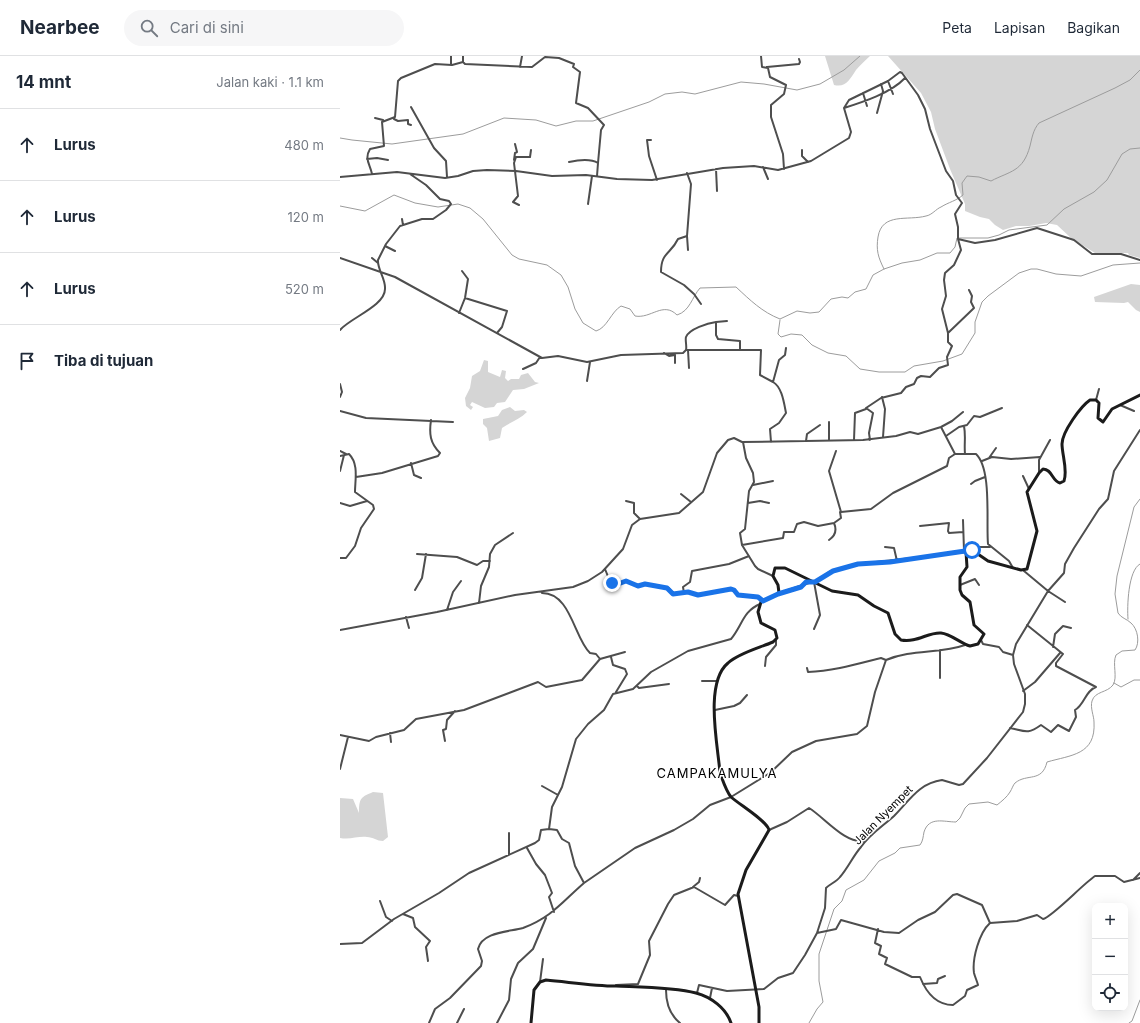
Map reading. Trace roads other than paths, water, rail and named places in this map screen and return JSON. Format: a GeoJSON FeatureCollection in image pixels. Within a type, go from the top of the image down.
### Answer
{"type":"FeatureCollection","features":[{"type":"Feature","properties":{"kind":"street"},"geometry":{"type":"LineString","coordinates":[[450,56],[451,65]]}},
{"type":"Feature","properties":{"kind":"street"},"geometry":{"type":"LineString","coordinates":[[463,56],[463,62]]}},
{"type":"Feature","properties":{"kind":"street"},"geometry":{"type":"LineString","coordinates":[[520,67],[522,56]]}},
{"type":"Feature","properties":{"kind":"street"},"geometry":{"type":"LineString","coordinates":[[761,56],[762,67],[799,64],[799,59]]}},
{"type":"Feature","properties":{"kind":"street"},"geometry":{"type":"LineString","coordinates":[[394,119],[399,79],[435,64],[451,65],[463,62],[465,64],[534,67],[536,62],[540,61],[544,57],[556,57],[572,64],[573,68],[580,72],[576,103],[588,108],[604,125],[601,132],[597,176]]}},
{"type":"Feature","properties":{"kind":"street"},"geometry":{"type":"LineString","coordinates":[[767,67],[770,77],[780,81],[786,88],[783,97],[771,105],[770,112],[783,154],[784,169]]}},
{"type":"Feature","properties":{"kind":"street"},"geometry":{"type":"LineString","coordinates":[[340,177],[409,173],[447,177],[458,176],[478,170],[516,171],[552,176],[597,176],[657,180],[716,168],[748,166],[778,170],[784,169],[808,162],[851,136],[844,108],[849,100],[888,81],[900,72],[918,95],[925,109],[930,129],[946,171],[954,181],[956,194],[962,203],[955,214],[961,250],[954,265],[945,272],[944,280],[946,296],[942,309],[948,333],[948,342],[952,346],[948,352],[947,366],[939,368],[930,377],[921,376],[917,378],[914,384],[906,387],[901,393],[882,397],[866,408],[855,413],[854,440]]}},
{"type":"Feature","properties":{"kind":"street"},"geometry":{"type":"LineString","coordinates":[[844,108],[866,101],[899,84],[905,78]]}},
{"type":"Feature","properties":{"kind":"street"},"geometry":{"type":"LineString","coordinates":[[888,81],[893,94]]}},
{"type":"Feature","properties":{"kind":"street"},"geometry":{"type":"LineString","coordinates":[[877,113],[882,92],[881,84]]}},
{"type":"Feature","properties":{"kind":"street"},"geometry":{"type":"LineString","coordinates":[[863,93],[867,106]]}},
{"type":"Feature","properties":{"kind":"street"},"geometry":{"type":"LineString","coordinates":[[411,107],[434,148],[446,161],[447,177]]}},
{"type":"Feature","properties":{"kind":"street"},"geometry":{"type":"LineString","coordinates":[[375,118],[383,120],[394,119],[398,121],[408,120],[408,124],[411,125]]}},
{"type":"Feature","properties":{"kind":"street"},"geometry":{"type":"LineString","coordinates":[[372,174],[367,160],[370,149],[384,146],[383,120]]}},
{"type":"Feature","properties":{"kind":"street"},"geometry":{"type":"LineString","coordinates":[[651,140],[647,140],[649,156],[657,180]]}},
{"type":"Feature","properties":{"kind":"street"},"geometry":{"type":"LineString","coordinates":[[515,144],[517,152],[514,153],[514,163],[518,196],[513,202],[520,205]]}},
{"type":"Feature","properties":{"kind":"street"},"geometry":{"type":"LineString","coordinates":[[514,163],[516,157],[530,157],[531,150]]}},
{"type":"Feature","properties":{"kind":"street"},"geometry":{"type":"LineString","coordinates":[[802,150],[802,156],[808,162]]}},
{"type":"Feature","properties":{"kind":"street"},"geometry":{"type":"LineString","coordinates":[[367,160],[377,158],[388,160]]}},
{"type":"Feature","properties":{"kind":"street"},"geometry":{"type":"LineString","coordinates":[[569,162],[589,160],[598,163]]}},
{"type":"Feature","properties":{"kind":"street"},"geometry":{"type":"LineString","coordinates":[[763,167],[768,179]]}},
{"type":"Feature","properties":{"kind":"street"},"geometry":{"type":"LineString","coordinates":[[716,168],[717,191]]}},
{"type":"Feature","properties":{"kind":"street"},"geometry":{"type":"LineString","coordinates":[[378,263],[385,246],[396,229],[403,225],[422,219],[433,219],[446,210],[451,204],[450,202],[440,199],[430,188],[409,173]]}},
{"type":"Feature","properties":{"kind":"street"},"geometry":{"type":"LineString","coordinates":[[687,173],[692,184],[687,236],[688,250]]}},
{"type":"Feature","properties":{"kind":"street"},"geometry":{"type":"LineString","coordinates":[[588,204],[592,176]]}},
{"type":"Feature","properties":{"kind":"street"},"geometry":{"type":"LineString","coordinates":[[402,219],[403,225]]}},
{"type":"Feature","properties":{"kind":"street"},"geometry":{"type":"LineString","coordinates":[[958,239],[975,242],[995,240],[1040,228],[1074,240],[1092,254],[1120,254],[1140,260]]}},
{"type":"Feature","properties":{"kind":"street"},"geometry":{"type":"LineString","coordinates":[[687,236],[678,239],[675,246],[664,256],[661,272],[684,285],[694,294],[700,304]]}},
{"type":"Feature","properties":{"kind":"street"},"geometry":{"type":"LineString","coordinates":[[385,246],[395,251]]}},
{"type":"Feature","properties":{"kind":"street"},"geometry":{"type":"LineString","coordinates":[[340,258],[382,272],[408,284],[540,357],[558,356],[590,362],[621,355],[683,353],[687,350],[761,350],[760,375],[776,384],[781,394],[786,413],[779,423],[770,429],[771,442]]}},
{"type":"Feature","properties":{"kind":"street"},"geometry":{"type":"LineString","coordinates":[[340,330],[383,297],[386,290],[382,272],[378,263],[372,258]]}},
{"type":"Feature","properties":{"kind":"street"},"geometry":{"type":"LineString","coordinates":[[459,313],[465,298],[468,278],[462,271]]}},
{"type":"Feature","properties":{"kind":"street"},"geometry":{"type":"LineString","coordinates":[[948,333],[971,313],[974,308],[971,302],[972,296],[969,290]]}},
{"type":"Feature","properties":{"kind":"street"},"geometry":{"type":"LineString","coordinates":[[465,298],[507,311],[502,327],[497,333]]}},
{"type":"Feature","properties":{"kind":"street"},"geometry":{"type":"LineString","coordinates":[[689,368],[686,338],[688,334],[704,324],[727,321]]}},
{"type":"Feature","properties":{"kind":"street"},"geometry":{"type":"LineString","coordinates":[[716,322],[718,339],[740,341],[740,350]]}},
{"type":"Feature","properties":{"kind":"street"},"geometry":{"type":"LineString","coordinates":[[773,382],[779,360],[785,355],[786,348]]}},
{"type":"Feature","properties":{"kind":"street"},"geometry":{"type":"LineString","coordinates":[[663,353],[669,356],[675,356],[675,363]]}},
{"type":"Feature","properties":{"kind":"street"},"geometry":{"type":"LineString","coordinates":[[523,369],[536,363],[540,357]]}},
{"type":"Feature","properties":{"kind":"street"},"geometry":{"type":"LineString","coordinates":[[587,381],[590,362]]}},
{"type":"Feature","properties":{"kind":"street"},"geometry":{"type":"LineString","coordinates":[[340,384],[342,392],[340,397]]}},
{"type":"Feature","properties":{"kind":"street"},"geometry":{"type":"LineString","coordinates":[[1099,389],[1096,400],[1099,403],[1098,415],[1101,422],[1105,421],[1109,412],[1140,395]]}},
{"type":"Feature","properties":{"kind":"street"},"geometry":{"type":"LineString","coordinates":[[882,397],[885,409],[883,438]]}},
{"type":"Feature","properties":{"kind":"street"},"geometry":{"type":"LineString","coordinates":[[1135,397],[1140,400]]}},
{"type":"Feature","properties":{"kind":"street"},"geometry":{"type":"LineString","coordinates":[[1024,571],[1029,567],[1037,531],[1027,495],[1029,489],[1039,473],[1046,469],[1057,483],[1064,481],[1065,474],[1062,445],[1064,435],[1087,402],[1090,400],[1096,400]]}},
{"type":"Feature","properties":{"kind":"street"},"geometry":{"type":"LineString","coordinates":[[1120,405],[1134,411]]}},
{"type":"Feature","properties":{"kind":"street"},"geometry":{"type":"LineString","coordinates":[[866,408],[873,413],[869,433],[870,440]]}},
{"type":"Feature","properties":{"kind":"street"},"geometry":{"type":"LineString","coordinates":[[946,436],[968,424],[974,416],[980,417],[1002,408]]}},
{"type":"Feature","properties":{"kind":"street"},"geometry":{"type":"LineString","coordinates":[[340,412],[366,418],[453,422]]}},
{"type":"Feature","properties":{"kind":"street"},"geometry":{"type":"LineString","coordinates":[[340,630],[447,610],[515,595],[572,587],[597,576],[623,549],[630,526],[640,519],[679,513],[705,490],[715,459],[728,440],[734,438],[743,442],[771,442],[870,440],[910,432],[918,434],[941,427],[952,421],[963,412]]}},
{"type":"Feature","properties":{"kind":"street"},"geometry":{"type":"LineString","coordinates":[[356,477],[382,474],[411,464],[436,458],[441,454],[431,439],[431,420]]}},
{"type":"Feature","properties":{"kind":"street"},"geometry":{"type":"LineString","coordinates":[[829,422],[829,440]]}},
{"type":"Feature","properties":{"kind":"street"},"geometry":{"type":"LineString","coordinates":[[806,441],[807,434],[820,425]]}},
{"type":"Feature","properties":{"kind":"street"},"geometry":{"type":"LineString","coordinates":[[964,426],[966,438],[964,444],[965,454]]}},
{"type":"Feature","properties":{"kind":"street"},"geometry":{"type":"LineString","coordinates":[[941,427],[955,454]]}},
{"type":"Feature","properties":{"kind":"street"},"geometry":{"type":"LineString","coordinates":[[981,640],[983,644],[999,647],[1003,652],[1013,655],[1016,644],[1048,591],[1064,573],[1065,564],[1074,548],[1099,508],[1108,500],[1114,471],[1140,430]]}},
{"type":"Feature","properties":{"kind":"street"},"geometry":{"type":"LineString","coordinates":[[1039,473],[1040,457],[1050,440]]}},
{"type":"Feature","properties":{"kind":"street"},"geometry":{"type":"LineString","coordinates":[[743,442],[746,458],[753,473],[753,485],[749,491],[745,528],[740,535],[742,545],[758,569],[773,576],[778,585],[778,594]]}},
{"type":"Feature","properties":{"kind":"street"},"geometry":{"type":"LineString","coordinates":[[989,458],[996,448]]}},
{"type":"Feature","properties":{"kind":"street"},"geometry":{"type":"LineString","coordinates":[[340,451],[350,455],[356,464],[355,492],[373,505],[374,511],[361,528],[348,557],[340,558]]}},
{"type":"Feature","properties":{"kind":"street"},"geometry":{"type":"LineString","coordinates":[[742,545],[783,538],[784,532],[794,532],[797,524],[803,522],[816,526],[834,524],[840,518],[840,512],[829,471],[836,451]]}},
{"type":"Feature","properties":{"kind":"street"},"geometry":{"type":"LineString","coordinates":[[340,456],[345,454]]}},
{"type":"Feature","properties":{"kind":"street"},"geometry":{"type":"LineString","coordinates":[[340,471],[345,454]]}},
{"type":"Feature","properties":{"kind":"street"},"geometry":{"type":"LineString","coordinates":[[840,512],[871,509],[892,493],[947,466],[949,458],[955,454],[976,454],[982,461],[985,477],[990,546]]}},
{"type":"Feature","properties":{"kind":"street"},"geometry":{"type":"LineString","coordinates":[[982,461],[989,458],[1011,459],[1040,457]]}},
{"type":"Feature","properties":{"kind":"street"},"geometry":{"type":"LineString","coordinates":[[411,464],[414,475],[421,478]]}},
{"type":"Feature","properties":{"kind":"street"},"geometry":{"type":"LineString","coordinates":[[1023,476],[1029,489]]}},
{"type":"Feature","properties":{"kind":"street"},"geometry":{"type":"LineString","coordinates":[[971,484],[975,480],[985,477]]}},
{"type":"Feature","properties":{"kind":"street"},"geometry":{"type":"LineString","coordinates":[[753,485],[773,481]]}},
{"type":"Feature","properties":{"kind":"street"},"geometry":{"type":"LineString","coordinates":[[681,494],[692,502]]}},
{"type":"Feature","properties":{"kind":"street"},"geometry":{"type":"LineString","coordinates":[[340,503],[350,506],[367,501]]}},
{"type":"Feature","properties":{"kind":"street"},"geometry":{"type":"LineString","coordinates":[[626,501],[634,503],[634,513],[640,519]]}},
{"type":"Feature","properties":{"kind":"street"},"geometry":{"type":"LineString","coordinates":[[748,503],[769,502]]}},
{"type":"Feature","properties":{"kind":"street"},"geometry":{"type":"LineString","coordinates":[[807,668],[808,672],[829,671],[837,667],[881,658],[886,660],[919,651],[940,650],[965,645],[975,645],[981,640],[984,634],[974,625],[970,602],[962,596],[959,586],[960,578],[967,567],[963,520]]}},
{"type":"Feature","properties":{"kind":"street"},"geometry":{"type":"LineString","coordinates":[[920,526],[949,523],[950,533],[964,532]]}},
{"type":"Feature","properties":{"kind":"street"},"geometry":{"type":"LineString","coordinates":[[828,540],[833,537],[836,529],[834,524]]}},
{"type":"Feature","properties":{"kind":"street"},"geometry":{"type":"LineString","coordinates":[[479,603],[481,586],[490,561],[490,554],[495,546],[513,533]]}},
{"type":"Feature","properties":{"kind":"street"},"geometry":{"type":"LineString","coordinates":[[616,692],[637,686],[651,672],[688,651],[731,639],[743,617],[750,609],[778,594],[814,581],[829,572],[858,564],[965,552],[979,547],[990,546],[1009,561],[1013,568]]}},
{"type":"Feature","properties":{"kind":"street"},"geometry":{"type":"LineString","coordinates":[[885,547],[894,548],[897,560]]}},
{"type":"Feature","properties":{"kind":"street"},"geometry":{"type":"LineString","coordinates":[[972,550],[984,559],[1024,571],[1048,591],[1065,602]]}},
{"type":"Feature","properties":{"kind":"street"},"geometry":{"type":"LineString","coordinates":[[417,554],[457,557],[477,565],[483,561],[490,561]]}},
{"type":"Feature","properties":{"kind":"street"},"geometry":{"type":"LineString","coordinates":[[415,590],[422,578],[426,554]]}},
{"type":"Feature","properties":{"kind":"street"},"geometry":{"type":"LineString","coordinates":[[684,593],[683,587],[690,582],[693,570],[705,570],[728,564],[749,556]]}},
{"type":"Feature","properties":{"kind":"street"},"geometry":{"type":"LineString","coordinates":[[773,576],[775,568],[782,567],[814,581],[832,591],[858,595],[874,606],[886,611],[895,634],[901,640],[921,639],[939,633],[945,634],[965,645]]}},
{"type":"Feature","properties":{"kind":"street"},"geometry":{"type":"LineString","coordinates":[[605,569],[609,579],[615,584],[629,582],[638,586],[645,584],[667,588],[673,594],[688,592],[698,595],[731,589],[738,595],[758,597],[762,603]]}},
{"type":"Feature","properties":{"kind":"street"},"geometry":{"type":"LineString","coordinates":[[959,586],[974,579],[979,585]]}},
{"type":"Feature","properties":{"kind":"street"},"geometry":{"type":"LineString","coordinates":[[447,610],[453,592],[461,581]]}},
{"type":"Feature","properties":{"kind":"street"},"geometry":{"type":"LineString","coordinates":[[814,581],[820,615],[814,629]]}},
{"type":"Feature","properties":{"kind":"street"},"geometry":{"type":"LineString","coordinates":[[537,593],[549,594],[567,610],[575,623],[580,640],[590,653],[596,654],[600,659]]}},
{"type":"Feature","properties":{"kind":"street"},"geometry":{"type":"LineString","coordinates":[[762,603],[758,609],[760,620],[764,626],[775,630],[777,634],[776,644],[766,657],[765,666]]}},
{"type":"Feature","properties":{"kind":"street"},"geometry":{"type":"LineString","coordinates":[[406,617],[409,628]]}},
{"type":"Feature","properties":{"kind":"street"},"geometry":{"type":"LineString","coordinates":[[1010,728],[1024,732],[1035,730],[1040,725],[1050,732],[1058,725],[1068,731],[1071,729],[1076,717],[1075,710],[1080,706],[1087,694],[1096,686],[1056,666],[1056,662],[1063,655],[1027,626]]}},
{"type":"Feature","properties":{"kind":"street"},"geometry":{"type":"LineString","coordinates":[[1053,647],[1057,632],[1064,626],[1072,628]]}},
{"type":"Feature","properties":{"kind":"street"},"geometry":{"type":"LineString","coordinates":[[769,830],[765,822],[754,816],[731,797],[720,774],[715,710],[718,680],[728,663],[776,639]]}},
{"type":"Feature","properties":{"kind":"street"},"geometry":{"type":"LineString","coordinates":[[940,650],[940,678]]}},
{"type":"Feature","properties":{"kind":"street"},"geometry":{"type":"LineString","coordinates":[[340,735],[362,738],[367,741],[404,730],[416,718],[455,711],[482,704],[538,682],[546,687],[582,680],[600,659],[625,652]]}},
{"type":"Feature","properties":{"kind":"street"},"geometry":{"type":"LineString","coordinates":[[1023,691],[1035,682],[1060,653]]}},
{"type":"Feature","properties":{"kind":"street","name":"Jalan Nyempet"},"geometry":{"type":"LineString","coordinates":[[755,990],[767,988],[778,978],[793,973],[817,933],[825,908],[826,888],[834,883],[842,874],[866,841],[880,826],[894,815],[918,790],[942,780],[959,785],[963,784],[987,758],[1024,710],[1025,701],[1023,691],[1016,673],[1013,655]]}},
{"type":"Feature","properties":{"kind":"street"},"geometry":{"type":"LineString","coordinates":[[549,829],[552,807],[558,795],[578,735],[604,710],[627,674],[625,669],[613,665],[611,657]]}},
{"type":"Feature","properties":{"kind":"street"},"geometry":{"type":"LineString","coordinates":[[429,1023],[435,1010],[450,998],[481,966],[482,961],[478,950],[481,942],[488,937],[518,929],[546,918],[584,883],[635,848],[674,830],[693,819],[710,805],[731,797],[770,773],[792,752],[816,741],[857,734],[865,730],[875,692],[886,660]]}},
{"type":"Feature","properties":{"kind":"street"},"geometry":{"type":"LineString","coordinates":[[702,681],[718,680]]}},
{"type":"Feature","properties":{"kind":"street"},"geometry":{"type":"LineString","coordinates":[[637,686],[639,688],[669,684]]}},
{"type":"Feature","properties":{"kind":"street"},"geometry":{"type":"LineString","coordinates":[[715,710],[734,706],[740,703],[747,695]]}},
{"type":"Feature","properties":{"kind":"street"},"geometry":{"type":"LineString","coordinates":[[445,742],[443,730],[446,729],[447,720],[455,711]]}},
{"type":"Feature","properties":{"kind":"street"},"geometry":{"type":"LineString","coordinates":[[390,733],[391,742]]}},
{"type":"Feature","properties":{"kind":"street"},"geometry":{"type":"LineString","coordinates":[[340,769],[348,737]]}},
{"type":"Feature","properties":{"kind":"street"},"geometry":{"type":"LineString","coordinates":[[542,786],[558,795]]}},
{"type":"Feature","properties":{"kind":"street"},"geometry":{"type":"LineString","coordinates":[[759,1023],[760,1015],[738,896],[741,881],[769,830],[787,822],[809,808],[823,820],[854,840],[866,841]]}},
{"type":"Feature","properties":{"kind":"street"},"geometry":{"type":"LineString","coordinates":[[340,944],[362,943],[392,920],[469,873],[527,848],[539,840],[541,830],[557,830],[562,839],[569,843],[575,866],[584,883]]}},
{"type":"Feature","properties":{"kind":"street"},"geometry":{"type":"LineString","coordinates":[[509,833],[509,855]]}},
{"type":"Feature","properties":{"kind":"street"},"geometry":{"type":"LineString","coordinates":[[527,848],[549,883],[552,894],[549,897],[554,912]]}},
{"type":"Feature","properties":{"kind":"street"},"geometry":{"type":"LineString","coordinates":[[1132,881],[1140,873]]}},
{"type":"Feature","properties":{"kind":"street"},"geometry":{"type":"LineString","coordinates":[[878,930],[875,943],[881,946],[879,954],[887,958],[885,964],[912,977],[920,977],[937,1002],[949,1005],[957,1003],[965,996],[967,990],[977,986],[974,974],[974,960],[984,931],[990,923],[1017,920],[1037,915],[1043,919],[1047,918],[1086,882],[1095,876],[1115,876],[1124,882],[1140,878]]}},
{"type":"Feature","properties":{"kind":"street"},"geometry":{"type":"LineString","coordinates":[[615,986],[618,984],[638,984],[650,955],[649,941],[667,905],[674,895],[693,887],[700,878]]}},
{"type":"Feature","properties":{"kind":"street"},"geometry":{"type":"LineString","coordinates":[[693,887],[724,905],[734,895],[738,896]]}},
{"type":"Feature","properties":{"kind":"street"},"geometry":{"type":"LineString","coordinates":[[817,933],[836,929],[841,920],[892,933],[900,932],[907,926],[935,912],[950,897],[957,894],[982,905],[990,923]]}},
{"type":"Feature","properties":{"kind":"street"},"geometry":{"type":"LineString","coordinates":[[380,901],[386,917],[392,920]]}},
{"type":"Feature","properties":{"kind":"street"},"geometry":{"type":"LineString","coordinates":[[403,914],[413,918],[415,927],[430,941],[426,948],[428,961]]}},
{"type":"Feature","properties":{"kind":"street"},"geometry":{"type":"LineString","coordinates":[[497,1023],[509,1000],[511,979],[518,964],[533,949],[546,918]]}},
{"type":"Feature","properties":{"kind":"street"},"geometry":{"type":"LineString","coordinates":[[540,982],[542,959]]}},
{"type":"Feature","properties":{"kind":"street"},"geometry":{"type":"LineString","coordinates":[[924,984],[938,982],[938,978],[945,976]]}},
{"type":"Feature","properties":{"kind":"street"},"geometry":{"type":"LineString","coordinates":[[530,1023],[534,990],[536,985],[546,980],[642,987],[697,993],[710,999],[724,1010],[731,1023]]}},
{"type":"Feature","properties":{"kind":"street"},"geometry":{"type":"LineString","coordinates":[[697,993],[699,985],[727,991],[755,990]]}},
{"type":"Feature","properties":{"kind":"street"},"geometry":{"type":"LineString","coordinates":[[710,999],[712,988]]}},
{"type":"Feature","properties":{"kind":"street"},"geometry":{"type":"LineString","coordinates":[[666,990],[668,1005],[676,1020],[680,1023]]}},
{"type":"Feature","properties":{"kind":"street"},"geometry":{"type":"LineString","coordinates":[[457,1023],[464,1009]]}},
{"type":"Feature","properties":{"kind":"waterway"},"geometry":{"type":"LineString","coordinates":[[340,138],[392,144],[463,134],[504,118],[536,120],[556,126],[576,121],[593,121],[649,102],[665,94],[682,92],[695,94],[741,82],[764,84],[797,90],[820,84],[844,70],[860,56]]}},
{"type":"Feature","properties":{"kind":"waterway"},"geometry":{"type":"LineString","coordinates":[[884,269],[879,257],[877,246],[880,229],[885,224],[897,219],[928,215],[958,199],[963,195],[962,183],[967,176],[979,177],[991,181],[1015,170],[1024,161],[1034,131],[1039,123],[1115,88],[1130,80],[1140,70]]}},
{"type":"Feature","properties":{"kind":"waterway"},"geometry":{"type":"LineString","coordinates":[[340,206],[365,211],[394,195],[415,203],[438,207],[458,204],[470,208],[483,219],[512,255],[519,259],[547,265],[561,275],[568,287],[575,309],[583,323],[596,331],[603,327],[614,312],[621,306],[630,309],[635,316],[646,315],[662,310],[672,311],[677,315],[688,307],[700,288],[736,287],[751,301],[780,319],[797,311],[810,313],[819,312],[831,299],[842,297],[848,298],[855,292],[866,289],[873,275],[884,269],[902,263],[920,260],[937,253],[950,253],[955,247],[957,238],[988,238],[1009,230],[1047,225],[1064,209],[1094,192],[1107,180],[1122,154],[1130,149],[1140,148]]}},
{"type":"Feature","properties":{"kind":"waterway"},"geometry":{"type":"LineString","coordinates":[[780,320],[778,334],[781,337],[791,334],[802,335],[812,345],[828,353],[846,356],[860,369],[879,372],[905,372],[914,366],[943,361],[962,354],[975,333],[975,322],[982,302],[1019,273],[1031,269],[1037,269],[1056,274],[1081,276],[1113,265],[1140,263]]}},
{"type":"Feature","properties":{"kind":"waterway"},"geometry":{"type":"LineString","coordinates":[[809,1023],[823,1002],[819,981],[819,954],[834,909],[842,901],[846,890],[864,880],[879,861],[895,853],[900,848],[920,845],[926,827],[929,824],[937,821],[956,822],[969,804],[988,802],[997,805],[1007,796],[1015,783],[1024,778],[1034,777],[1042,773],[1047,762],[1080,752],[1091,741],[1094,733],[1094,720],[1091,706],[1092,701],[1096,695],[1113,685],[1115,678],[1116,655],[1122,651],[1135,650],[1137,647],[1137,632],[1133,626],[1118,613],[1115,594],[1117,576],[1134,507],[1140,499]]}},
{"type":"Feature","properties":{"kind":"waterway"},"geometry":{"type":"LineString","coordinates":[[1128,619],[1129,589],[1133,573],[1140,564]]}},
{"type":"Feature","properties":{"kind":"waterway"},"geometry":{"type":"LineString","coordinates":[[1114,683],[1121,687],[1134,680],[1140,680]]}},
{"type":"Feature","properties":{"kind":"waterway"},"geometry":{"type":"LineString","coordinates":[[1129,1023],[1132,1021],[1140,1000]]}},
{"type":"Feature","properties":{"kind":"district","name":"CAMPAKAMULYA"},"geometry":{"type":"Point","coordinates":[717,773]}}]}
